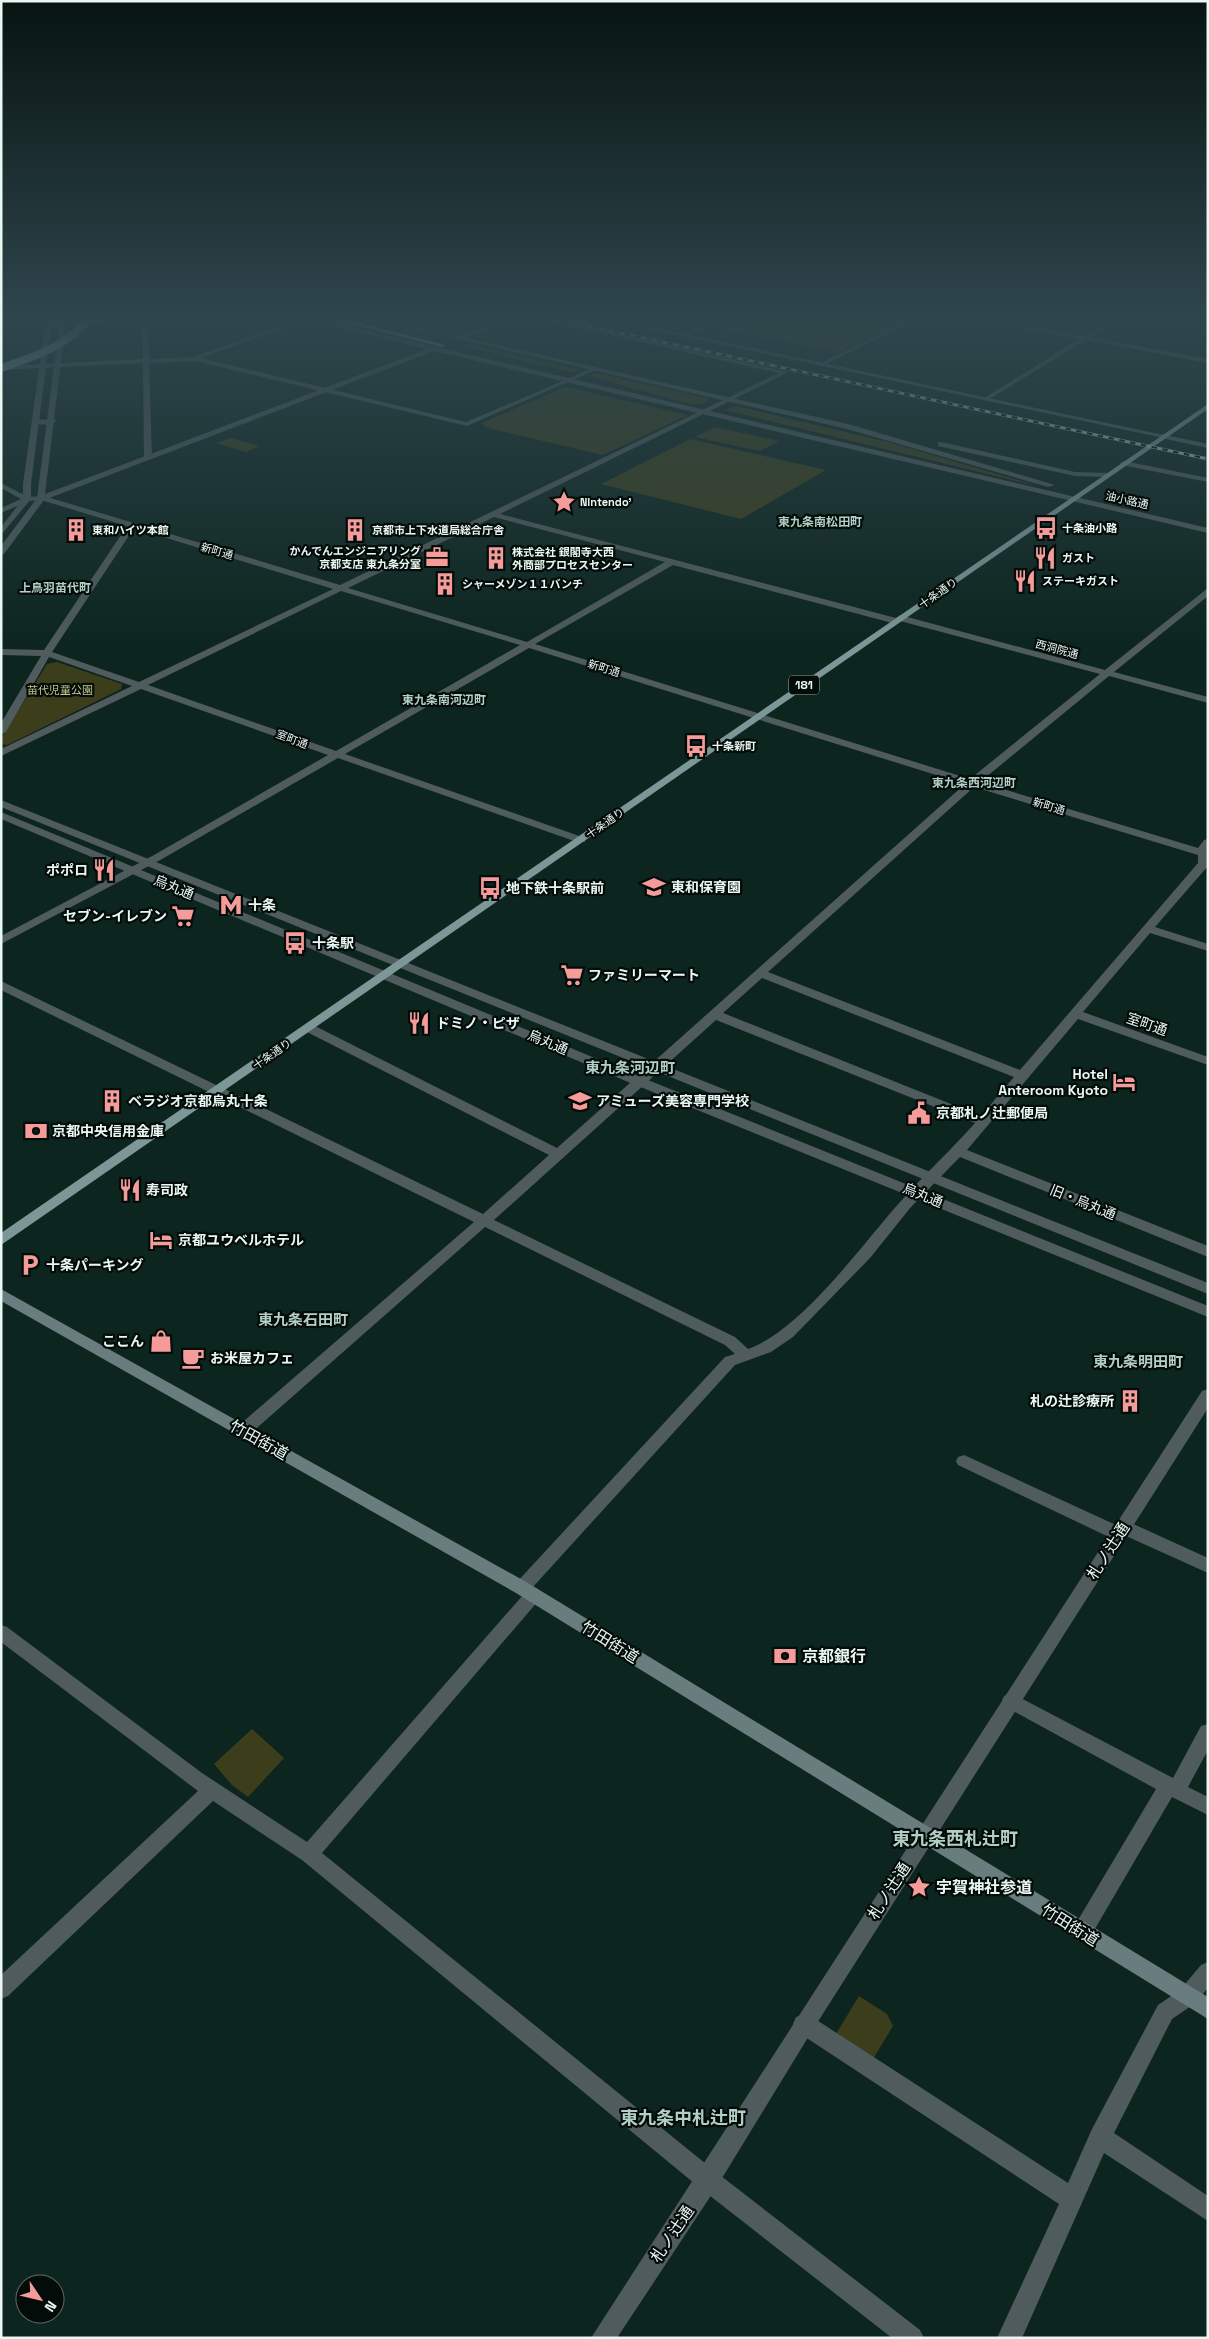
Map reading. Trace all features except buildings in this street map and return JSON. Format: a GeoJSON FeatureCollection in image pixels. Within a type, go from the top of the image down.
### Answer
{"type":"FeatureCollection","features":[{"type":"Feature","properties":{"kind":"main road","name":"十条通り"},"geometry":{"type":"LineString","coordinates":[[1,1240],[1174,429]]}},
{"type":"Feature","properties":{"kind":"main road","name":"竹田街道"},"geometry":{"type":"LineString","coordinates":[[1,1294],[528,1592],[1208,2009]]}},
{"type":"Feature","properties":{"kind":"street"},"geometry":{"type":"LineString","coordinates":[[1,533],[27,499],[27,484],[35,429]]}},
{"type":"Feature","properties":{"kind":"street"},"geometry":{"type":"LineString","coordinates":[[1,552],[41,498],[51,429]]}},
{"type":"Feature","properties":{"kind":"street"},"geometry":{"type":"LineString","coordinates":[[147,429],[148,458]]}},
{"type":"Feature","properties":{"kind":"street"},"geometry":{"type":"LineString","coordinates":[[41,498],[222,429]]}},
{"type":"Feature","properties":{"kind":"street"},"geometry":{"type":"LineString","coordinates":[[1,753],[492,514],[672,429]]}},
{"type":"Feature","properties":{"kind":"street","name":"油小路通"},"geometry":{"type":"LineString","coordinates":[[775,429],[1208,531]]}},
{"type":"Feature","properties":{"kind":"street","name":"油小路通"},"geometry":{"type":"LineString","coordinates":[[857,429],[1082,493],[1208,523]]}},
{"type":"Feature","properties":{"kind":"street"},"geometry":{"type":"LineString","coordinates":[[863,429],[918,438],[1074,474],[1108,475]]}},
{"type":"Feature","properties":{"kind":"street"},"geometry":{"type":"LineString","coordinates":[[1131,429],[1208,446]]}},
{"type":"Feature","properties":{"kind":"street"},"geometry":{"type":"LineString","coordinates":[[1124,463],[1208,480]]}},
{"type":"Feature","properties":{"kind":"street"},"geometry":{"type":"LineString","coordinates":[[1,485],[27,499]]}},
{"type":"Feature","properties":{"kind":"street","name":"新町通"},"geometry":{"type":"LineString","coordinates":[[27,499],[41,498],[341,587],[1206,855]]}},
{"type":"Feature","properties":{"kind":"street"},"geometry":{"type":"LineString","coordinates":[[1,511],[27,499]]}},
{"type":"Feature","properties":{"kind":"street","name":"西洞院通"},"geometry":{"type":"LineString","coordinates":[[492,514],[670,563],[1208,700]]}},
{"type":"Feature","properties":{"kind":"street"},"geometry":{"type":"LineString","coordinates":[[1,732],[47,653],[132,525]]}},
{"type":"Feature","properties":{"kind":"street"},"geometry":{"type":"LineString","coordinates":[[1,941],[147,863],[670,563]]}},
{"type":"Feature","properties":{"kind":"street"},"geometry":{"type":"LineString","coordinates":[[244,1431],[484,1221],[973,782],[1208,591]]}},
{"type":"Feature","properties":{"kind":"street","name":"室町通"},"geometry":{"type":"LineString","coordinates":[[1,652],[47,653],[581,840]]}},
{"type":"Feature","properties":{"kind":"street","name":"烏丸通"},"geometry":{"type":"LineString","coordinates":[[1,803],[656,1065],[932,1179],[1208,1289]]}},
{"type":"Feature","properties":{"kind":"street","name":"烏丸通"},"geometry":{"type":"LineString","coordinates":[[1,815],[386,974],[638,1081],[1208,1312]]}},
{"type":"Feature","properties":{"kind":"street"},"geometry":{"type":"LineString","coordinates":[[309,1854],[528,1592],[730,1361],[766,1348],[788,1333],[860,1260],[918,1193],[984,1122],[1204,863],[1206,855],[1203,848],[1208,842]]}},
{"type":"Feature","properties":{"kind":"street"},"geometry":{"type":"LineString","coordinates":[[1149,929],[1208,948]]}},
{"type":"Feature","properties":{"kind":"street"},"geometry":{"type":"LineString","coordinates":[[759,973],[1023,1076]]}},
{"type":"Feature","properties":{"kind":"street"},"geometry":{"type":"LineString","coordinates":[[1,985],[730,1341],[747,1356]]}},
{"type":"Feature","properties":{"kind":"street"},"geometry":{"type":"LineString","coordinates":[[713,1014],[984,1122]]}},
{"type":"Feature","properties":{"kind":"street","name":"室町通"},"geometry":{"type":"LineString","coordinates":[[1076,1014],[1208,1061]]}},
{"type":"Feature","properties":{"kind":"street"},"geometry":{"type":"LineString","coordinates":[[309,1028],[558,1154]]}},
{"type":"Feature","properties":{"kind":"street","name":"旧・烏丸通"},"geometry":{"type":"LineString","coordinates":[[958,1151],[1208,1252]]}},
{"type":"Feature","properties":{"kind":"street","name":"札ノ辻通"},"geometry":{"type":"LineString","coordinates":[[603,2338],[708,2180],[804,2024],[1208,1395]]}},
{"type":"Feature","properties":{"kind":"street"},"geometry":{"type":"LineString","coordinates":[[964,1461],[1208,1566]]}},
{"type":"Feature","properties":{"kind":"street"},"geometry":{"type":"LineString","coordinates":[[1,1632],[212,1790],[309,1854],[708,2180],[912,2338]]}},
{"type":"Feature","properties":{"kind":"street"},"geometry":{"type":"LineString","coordinates":[[1011,1700],[1208,1807]]}},
{"type":"Feature","properties":{"kind":"street"},"geometry":{"type":"LineString","coordinates":[[1082,1932],[1208,1732]]}},
{"type":"Feature","properties":{"kind":"street"},"geometry":{"type":"LineString","coordinates":[[1,1989],[212,1790]]}},
{"type":"Feature","properties":{"kind":"street"},"geometry":{"type":"LineString","coordinates":[[1009,2338],[1026,2305],[1100,2137],[1165,2012],[1187,1997],[1208,1972]]}},
{"type":"Feature","properties":{"kind":"street"},"geometry":{"type":"LineString","coordinates":[[804,2024],[1073,2200]]}},
{"type":"Feature","properties":{"kind":"street"},"geometry":{"type":"LineString","coordinates":[[1100,2137],[1208,2210]]}},
{"type":"Feature","properties":{"kind":"green space"},"geometry":{"type":"Polygon","coordinates":[[[493,429],[658,429],[603,455],[493,429]]]}},
{"type":"Feature","properties":{"kind":"green space"},"geometry":{"type":"Polygon","coordinates":[[[711,429],[725,429],[779,441],[760,451],[695,437],[711,429]]]}},
{"type":"Feature","properties":{"kind":"green space"},"geometry":{"type":"Polygon","coordinates":[[[804,429],[834,429],[892,443],[1041,487],[804,429]]]}},
{"type":"Feature","properties":{"kind":"green space"},"geometry":{"type":"Polygon","coordinates":[[[230,438],[260,446],[246,452],[216,443],[230,438]]]}},
{"type":"Feature","properties":{"kind":"green space"},"geometry":{"type":"Polygon","coordinates":[[[690,439],[826,470],[741,519],[601,484],[690,439]]]}},
{"type":"Feature","properties":{"kind":"green space","name":"苗代児童公園"},"geometry":{"type":"Polygon","coordinates":[[[57,662],[122,684],[121,689],[7,745],[1,744],[1,739],[47,664],[57,662]]]}},
{"type":"Feature","properties":{"kind":"green space"},"geometry":{"type":"Polygon","coordinates":[[[252,1729],[284,1758],[248,1797],[232,1785],[214,1764],[252,1729]]]}},
{"type":"Feature","properties":{"kind":"green space"},"geometry":{"type":"Polygon","coordinates":[[[859,1996],[887,2014],[893,2026],[870,2064],[833,2039],[859,1996]]]}},
{"type":"Feature","properties":{"kind":"railway"},"geometry":{"type":"LineString","coordinates":[[1069,429],[1208,459]]}},
{"type":"Feature","properties":{"kind":"place","name":"Nintendo’"},"geometry":{"type":"Point","coordinates":[564,502]}},
{"type":"Feature","properties":{"kind":"place","name":"十条油小路"},"geometry":{"type":"Point","coordinates":[1046,528]}},
{"type":"Feature","properties":{"kind":"place","name":"東和ハイツ本館"},"geometry":{"type":"Point","coordinates":[76,530]}},
{"type":"Feature","properties":{"kind":"place","name":"京都市上下水道局総合庁舎"},"geometry":{"type":"Point","coordinates":[355,530]}},
{"type":"Feature","properties":{"kind":"place","name":"かんでんエンジニアリング 京都支店 東九条分室"},"geometry":{"type":"Point","coordinates":[437,557]}},
{"type":"Feature","properties":{"kind":"place","name":"株式会社 銀閣寺大西 外商部プロセスセンター"},"geometry":{"type":"Point","coordinates":[496,558]}},
{"type":"Feature","properties":{"kind":"place","name":"ガスト"},"geometry":{"type":"Point","coordinates":[1045,558]}},
{"type":"Feature","properties":{"kind":"place","name":"ステーキガスト"},"geometry":{"type":"Point","coordinates":[1025,581]}},
{"type":"Feature","properties":{"kind":"place","name":"シャーメゾン１１バンチ"},"geometry":{"type":"Point","coordinates":[445,584]}},
{"type":"Feature","properties":{"kind":"place","name":"十条新町"},"geometry":{"type":"Point","coordinates":[696,746]}},
{"type":"Feature","properties":{"kind":"place","name":"ポポロ"},"geometry":{"type":"Point","coordinates":[104,870]}},
{"type":"Feature","properties":{"kind":"place","name":"東和保育園"},"geometry":{"type":"Point","coordinates":[654,887]}},
{"type":"Feature","properties":{"kind":"place","name":"地下鉄十条駅前"},"geometry":{"type":"Point","coordinates":[490,888]}},
{"type":"Feature","properties":{"kind":"place","name":"十条"},"geometry":{"type":"Point","coordinates":[231,905]}},
{"type":"Feature","properties":{"kind":"place","name":"セブン-イレブン"},"geometry":{"type":"Point","coordinates":[183,916]}},
{"type":"Feature","properties":{"kind":"place","name":"十条駅"},"geometry":{"type":"Point","coordinates":[295,943]}},
{"type":"Feature","properties":{"kind":"place","name":"ファミリーマート"},"geometry":{"type":"Point","coordinates":[572,975]}},
{"type":"Feature","properties":{"kind":"place","name":"ドミノ・ピザ"},"geometry":{"type":"Point","coordinates":[419,1023]}},
{"type":"Feature","properties":{"kind":"place","name":"Hotel Anteroom Kyoto"},"geometry":{"type":"Point","coordinates":[1124,1082]}},
{"type":"Feature","properties":{"kind":"place","name":"ベラジオ京都烏丸十条"},"geometry":{"type":"Point","coordinates":[112,1101]}},
{"type":"Feature","properties":{"kind":"place","name":"アミューズ美容専門学校"},"geometry":{"type":"Point","coordinates":[580,1101]}},
{"type":"Feature","properties":{"kind":"place","name":"京都札ノ辻郵便局"},"geometry":{"type":"Point","coordinates":[919,1113]}},
{"type":"Feature","properties":{"kind":"place","name":"京都中央信用金庫"},"geometry":{"type":"Point","coordinates":[36,1131]}},
{"type":"Feature","properties":{"kind":"place","name":"寿司政"},"geometry":{"type":"Point","coordinates":[130,1190]}},
{"type":"Feature","properties":{"kind":"place","name":"京都ユウベルホテル"},"geometry":{"type":"Point","coordinates":[161,1240]}},
{"type":"Feature","properties":{"kind":"place","name":"十条パーキング"},"geometry":{"type":"Point","coordinates":[30,1265]}},
{"type":"Feature","properties":{"kind":"place","name":"ここん"},"geometry":{"type":"Point","coordinates":[161,1341]}},
{"type":"Feature","properties":{"kind":"place","name":"お米屋カフェ"},"geometry":{"type":"Point","coordinates":[193,1358]}},
{"type":"Feature","properties":{"kind":"place","name":"札の辻診療所"},"geometry":{"type":"Point","coordinates":[1130,1401]}},
{"type":"Feature","properties":{"kind":"place","name":"京都銀行"},"geometry":{"type":"Point","coordinates":[785,1656]}},
{"type":"Feature","properties":{"kind":"place","name":"宇賀神社参道"},"geometry":{"type":"Point","coordinates":[919,1887]}},
{"type":"Feature","properties":{"kind":"district","name":"東九条南松田町"},"geometry":{"type":"Point","coordinates":[820,522]}},
{"type":"Feature","properties":{"kind":"district","name":"上鳥羽苗代町"},"geometry":{"type":"Point","coordinates":[55,588]}},
{"type":"Feature","properties":{"kind":"district","name":"東九条南河辺町"},"geometry":{"type":"Point","coordinates":[444,700]}},
{"type":"Feature","properties":{"kind":"district","name":"東九条西河辺町"},"geometry":{"type":"Point","coordinates":[974,783]}},
{"type":"Feature","properties":{"kind":"district","name":"東九条河辺町"},"geometry":{"type":"Point","coordinates":[630,1067]}},
{"type":"Feature","properties":{"kind":"district","name":"東九条石田町"},"geometry":{"type":"Point","coordinates":[303,1319]}},
{"type":"Feature","properties":{"kind":"district","name":"東九条明田町"},"geometry":{"type":"Point","coordinates":[1138,1361]}},
{"type":"Feature","properties":{"kind":"district","name":"東九条西札辻町"},"geometry":{"type":"Point","coordinates":[955,1838]}},
{"type":"Feature","properties":{"kind":"district","name":"東九条中札辻町"},"geometry":{"type":"Point","coordinates":[683,2117]}}]}
